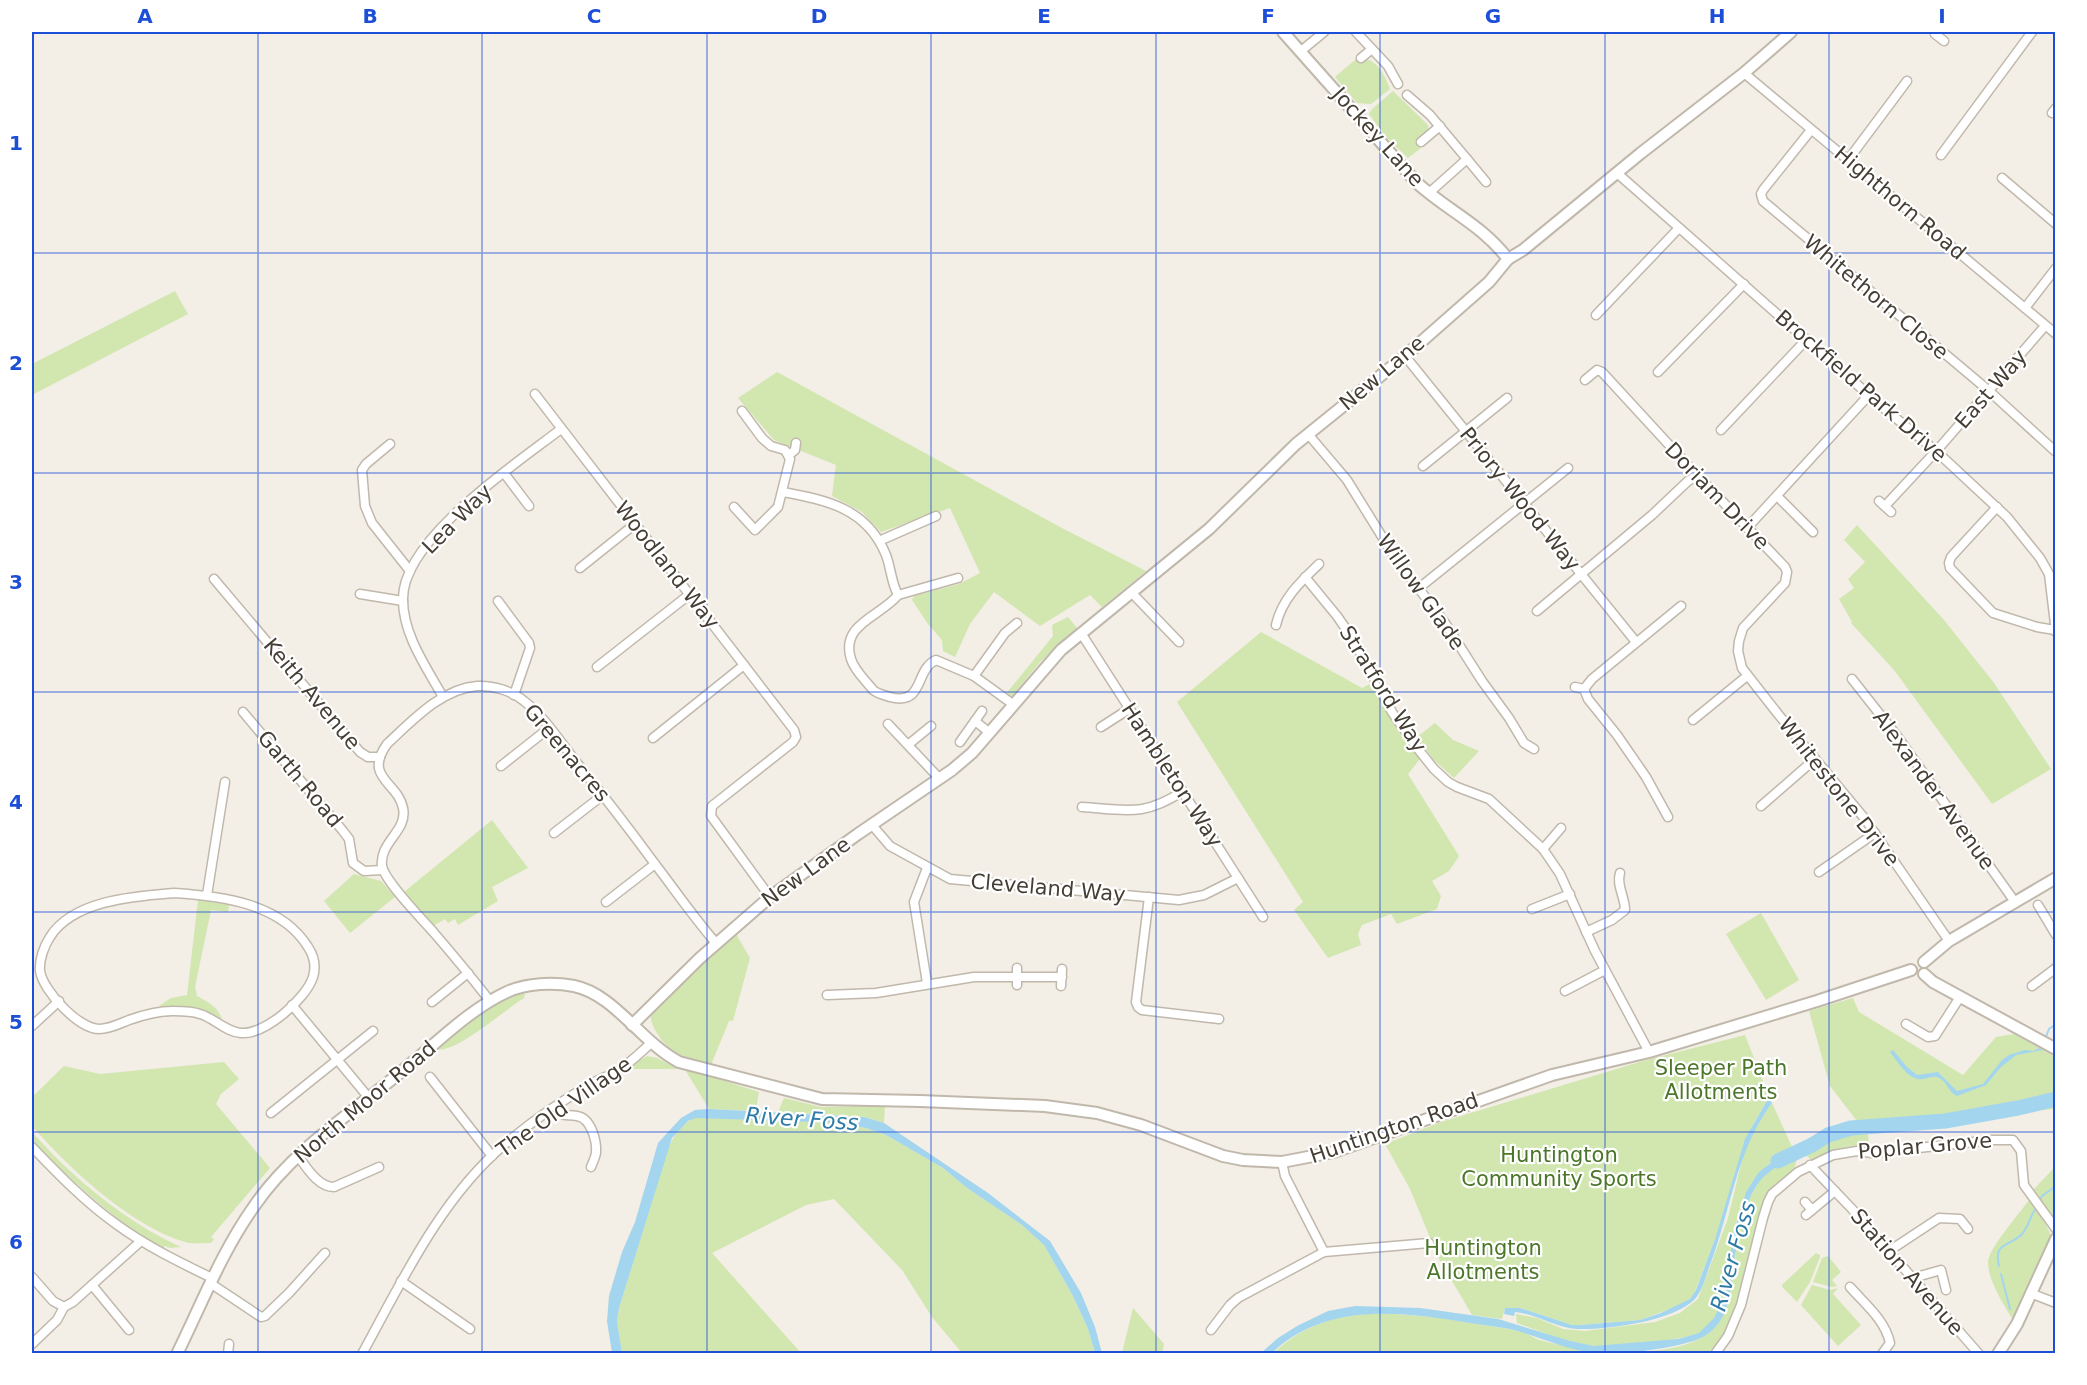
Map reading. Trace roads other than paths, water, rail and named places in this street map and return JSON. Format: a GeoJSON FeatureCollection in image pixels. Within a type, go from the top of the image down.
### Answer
{"type":"FeatureCollection","features":[{"type":"Feature","properties":{"kind":"street","name":"Jockey Lane"},"geometry":{"type":"LineString","coordinates":[[1283,32],[1407,172],[1429,193],[1483,231],[1508,259]]}},
{"type":"Feature","properties":{"kind":"street"},"geometry":{"type":"LineString","coordinates":[[1301,51],[1324,32]]}},
{"type":"Feature","properties":{"kind":"street"},"geometry":{"type":"LineString","coordinates":[[1356,32],[1388,66],[1398,84]]}},
{"type":"Feature","properties":{"kind":"street","name":"New Lane"},"geometry":{"type":"LineString","coordinates":[[632,1026],[716,944],[770,897],[972,753],[1061,650],[1080,633],[1209,528],[1308,434],[1404,356],[1489,282],[1508,259],[1523,250],[1744,73],[1791,32]]}},
{"type":"Feature","properties":{"kind":"street"},"geometry":{"type":"LineString","coordinates":[[1941,155],[2032,32]]}},
{"type":"Feature","properties":{"kind":"street"},"geometry":{"type":"LineString","coordinates":[[1361,58],[1372,49]]}},
{"type":"Feature","properties":{"kind":"street","name":"Highthorn Road"},"geometry":{"type":"LineString","coordinates":[[1744,73],[2055,334]]}},
{"type":"Feature","properties":{"kind":"street"},"geometry":{"type":"LineString","coordinates":[[1848,160],[1907,82]]}},
{"type":"Feature","properties":{"kind":"street"},"geometry":{"type":"LineString","coordinates":[[1407,95],[1424,108],[1486,182]]}},
{"type":"Feature","properties":{"kind":"street"},"geometry":{"type":"LineString","coordinates":[[1421,142],[1440,126]]}},
{"type":"Feature","properties":{"kind":"street","name":"Whitethorn Close"},"geometry":{"type":"LineString","coordinates":[[1811,130],[1763,190],[1761,194],[1763,201],[1988,390],[2055,452]]}},
{"type":"Feature","properties":{"kind":"street"},"geometry":{"type":"LineString","coordinates":[[1429,193],[1467,159]]}},
{"type":"Feature","properties":{"kind":"street","name":"Brockfield Park Drive"},"geometry":{"type":"LineString","coordinates":[[1617,173],[1997,507],[2025,538],[2049,574],[2055,631]]}},
{"type":"Feature","properties":{"kind":"street"},"geometry":{"type":"LineString","coordinates":[[2002,178],[2055,224]]}},
{"type":"Feature","properties":{"kind":"street"},"geometry":{"type":"LineString","coordinates":[[1596,315],[1679,228]]}},
{"type":"Feature","properties":{"kind":"street"},"geometry":{"type":"LineString","coordinates":[[2025,308],[2055,268]]}},
{"type":"Feature","properties":{"kind":"street"},"geometry":{"type":"LineString","coordinates":[[1658,372],[1744,284]]}},
{"type":"Feature","properties":{"kind":"street","name":"East Way"},"geometry":{"type":"LineString","coordinates":[[1885,507],[2045,326]]}},
{"type":"Feature","properties":{"kind":"street"},"geometry":{"type":"LineString","coordinates":[[1721,430],[1807,339]]}},
{"type":"Feature","properties":{"kind":"street","name":"Priory Wood Way"},"geometry":{"type":"LineString","coordinates":[[1404,356],[1636,642]]}},
{"type":"Feature","properties":{"kind":"street","name":"Doriam Drive"},"geometry":{"type":"LineString","coordinates":[[1585,380],[1597,370],[1602,372],[1694,472],[1695,477],[1702,480],[1785,567],[1787,578],[1785,583],[1743,628],[1739,641]]}},
{"type":"Feature","properties":{"kind":"street","name":"Woodland Way"},"geometry":{"type":"LineString","coordinates":[[535,394],[794,730],[796,737]]}},
{"type":"Feature","properties":{"kind":"street"},"geometry":{"type":"LineString","coordinates":[[1747,528],[1869,395]]}},
{"type":"Feature","properties":{"kind":"street"},"geometry":{"type":"LineString","coordinates":[[1423,466],[1507,398]]}},
{"type":"Feature","properties":{"kind":"street"},"geometry":{"type":"LineString","coordinates":[[734,507],[754,530],[778,507],[790,465],[789,455],[785,450],[771,446],[762,438],[742,411]]}},
{"type":"Feature","properties":{"kind":"street","name":"Lea Way"},"geometry":{"type":"LineString","coordinates":[[443,697],[412,639],[403,601],[410,571],[427,543],[440,529],[468,503],[561,429]]}},
{"type":"Feature","properties":{"kind":"street","name":"Willow Glade"},"geometry":{"type":"LineString","coordinates":[[1308,434],[1347,480],[1382,539],[1445,623],[1524,743],[1534,750]]}},
{"type":"Feature","properties":{"kind":"street"},"geometry":{"type":"LineString","coordinates":[[789,455],[795,450],[796,443]]}},
{"type":"Feature","properties":{"kind":"street"},"geometry":{"type":"LineString","coordinates":[[390,444],[362,470],[365,506],[372,523],[410,571]]}},
{"type":"Feature","properties":{"kind":"street"},"geometry":{"type":"LineString","coordinates":[[1419,588],[1568,468]]}},
{"type":"Feature","properties":{"kind":"street","name":"Lea Way"},"geometry":{"type":"LineString","coordinates":[[504,474],[529,506]]}},
{"type":"Feature","properties":{"kind":"street"},"geometry":{"type":"LineString","coordinates":[[1537,611],[1695,477]]}},
{"type":"Feature","properties":{"kind":"street"},"geometry":{"type":"LineString","coordinates":[[783,492],[837,504],[866,524],[879,541],[898,595]]}},
{"type":"Feature","properties":{"kind":"street"},"geometry":{"type":"LineString","coordinates":[[1777,496],[1813,532]]}},
{"type":"Feature","properties":{"kind":"street"},"geometry":{"type":"LineString","coordinates":[[1997,507],[1951,557],[1950,568],[1998,616],[2055,631]]}},
{"type":"Feature","properties":{"kind":"street"},"geometry":{"type":"LineString","coordinates":[[879,541],[936,516]]}},
{"type":"Feature","properties":{"kind":"street"},"geometry":{"type":"LineString","coordinates":[[580,568],[635,524]]}},
{"type":"Feature","properties":{"kind":"street"},"geometry":{"type":"LineString","coordinates":[[1276,626],[1285,600],[1319,564]]}},
{"type":"Feature","properties":{"kind":"street","name":"Stratford Way"},"geometry":{"type":"LineString","coordinates":[[1305,577],[1353,639],[1397,720],[1434,769],[1457,787],[1489,799],[1543,849],[1560,874],[1586,932],[1649,1052]]}},
{"type":"Feature","properties":{"kind":"street"},"geometry":{"type":"LineString","coordinates":[[958,578],[898,595],[890,604],[854,629],[851,637],[850,657],[877,693],[900,699],[908,697],[914,692],[928,666],[936,660],[974,676],[1014,705]]}},
{"type":"Feature","properties":{"kind":"street","name":"Keith Avenue"},"geometry":{"type":"LineString","coordinates":[[214,579],[360,752],[368,757],[380,757],[381,775],[403,806],[404,816],[401,825],[383,853],[381,863],[383,870]]}},
{"type":"Feature","properties":{"kind":"street"},"geometry":{"type":"LineString","coordinates":[[1131,592],[1179,642]]}},
{"type":"Feature","properties":{"kind":"street"},"geometry":{"type":"LineString","coordinates":[[360,594],[403,601]]}},
{"type":"Feature","properties":{"kind":"street"},"geometry":{"type":"LineString","coordinates":[[597,667],[690,594]]}},
{"type":"Feature","properties":{"kind":"street"},"geometry":{"type":"LineString","coordinates":[[498,601],[529,643],[530,648],[514,695]]}},
{"type":"Feature","properties":{"kind":"street"},"geometry":{"type":"LineString","coordinates":[[1584,689],[1592,679],[1681,606]]}},
{"type":"Feature","properties":{"kind":"street"},"geometry":{"type":"LineString","coordinates":[[974,676],[1005,633],[1017,623]]}},
{"type":"Feature","properties":{"kind":"street","name":"Hambleton Way"},"geometry":{"type":"LineString","coordinates":[[1080,633],[1263,917]]}},
{"type":"Feature","properties":{"kind":"street","name":"Whitestone Drive"},"geometry":{"type":"LineString","coordinates":[[1739,641],[1739,661],[1747,675],[1875,833],[1949,941]]}},
{"type":"Feature","properties":{"kind":"street"},"geometry":{"type":"LineString","coordinates":[[652,738],[744,665]]}},
{"type":"Feature","properties":{"kind":"street"},"geometry":{"type":"LineString","coordinates":[[1693,720],[1747,675]]}},
{"type":"Feature","properties":{"kind":"street","name":"Alexander Avenue"},"geometry":{"type":"LineString","coordinates":[[1852,679],[1897,736],[2015,902]]}},
{"type":"Feature","properties":{"kind":"street","name":"Greenacres"},"geometry":{"type":"LineString","coordinates":[[380,757],[387,744],[443,697],[477,686],[490,687],[525,701],[603,795],[716,944]]}},
{"type":"Feature","properties":{"kind":"street"},"geometry":{"type":"LineString","coordinates":[[1575,687],[1584,689]]}},
{"type":"Feature","properties":{"kind":"street"},"geometry":{"type":"LineString","coordinates":[[1584,689],[1588,699],[1646,777],[1668,817]]}},
{"type":"Feature","properties":{"kind":"street"},"geometry":{"type":"LineString","coordinates":[[1101,727],[1129,709]]}},
{"type":"Feature","properties":{"kind":"street"},"geometry":{"type":"LineString","coordinates":[[960,742],[982,711]]}},
{"type":"Feature","properties":{"kind":"street","name":"Garth Road"},"geometry":{"type":"LineString","coordinates":[[243,712],[349,839],[353,863],[364,871],[383,870]]}},
{"type":"Feature","properties":{"kind":"street"},"geometry":{"type":"LineString","coordinates":[[975,720],[990,733]]}},
{"type":"Feature","properties":{"kind":"street"},"geometry":{"type":"LineString","coordinates":[[888,724],[939,778]]}},
{"type":"Feature","properties":{"kind":"street"},"geometry":{"type":"LineString","coordinates":[[909,744],[931,726]]}},
{"type":"Feature","properties":{"kind":"street"},"geometry":{"type":"LineString","coordinates":[[501,766],[549,728]]}},
{"type":"Feature","properties":{"kind":"street"},"geometry":{"type":"LineString","coordinates":[[770,897],[711,816],[710,811],[712,806],[793,742],[796,737],[808,738]]}},
{"type":"Feature","properties":{"kind":"street"},"geometry":{"type":"LineString","coordinates":[[1761,806],[1815,759]]}},
{"type":"Feature","properties":{"kind":"street"},"geometry":{"type":"LineString","coordinates":[[207,895],[226,782]]}},
{"type":"Feature","properties":{"kind":"street"},"geometry":{"type":"LineString","coordinates":[[1082,807],[1138,811],[1157,806],[1183,791]]}},
{"type":"Feature","properties":{"kind":"street"},"geometry":{"type":"LineString","coordinates":[[554,833],[603,795]]}},
{"type":"Feature","properties":{"kind":"street","name":"Cleveland Way"},"geometry":{"type":"LineString","coordinates":[[872,825],[890,846],[927,868],[955,879],[1179,900],[1217,890],[1238,878]]}},
{"type":"Feature","properties":{"kind":"street"},"geometry":{"type":"LineString","coordinates":[[1543,849],[1561,828]]}},
{"type":"Feature","properties":{"kind":"street"},"geometry":{"type":"LineString","coordinates":[[1819,872],[1875,833]]}},
{"type":"Feature","properties":{"kind":"street"},"geometry":{"type":"LineString","coordinates":[[606,902],[655,864]]}},
{"type":"Feature","properties":{"kind":"street"},"geometry":{"type":"LineString","coordinates":[[927,868],[914,902],[927,983]]}},
{"type":"Feature","properties":{"kind":"street"},"geometry":{"type":"LineString","coordinates":[[383,870],[400,894],[490,1001]]}},
{"type":"Feature","properties":{"kind":"street"},"geometry":{"type":"LineString","coordinates":[[1586,932],[1612,920],[1625,910],[1625,901],[1618,883],[1620,873]]}},
{"type":"Feature","properties":{"kind":"street"},"geometry":{"type":"LineString","coordinates":[[1924,962],[1949,941],[2055,878]]}},
{"type":"Feature","properties":{"kind":"street"},"geometry":{"type":"LineString","coordinates":[[174,893],[207,895],[232,900],[262,910],[296,930],[314,960],[315,970],[309,986],[292,1005],[260,1029],[242,1033],[190,1011],[152,1013],[116,1026],[96,1029],[80,1022],[58,1001],[42,979],[40,963],[50,936],[68,920],[92,907],[122,899],[174,893]]}},
{"type":"Feature","properties":{"kind":"street"},"geometry":{"type":"LineString","coordinates":[[1532,909],[1570,894]]}},
{"type":"Feature","properties":{"kind":"street"},"geometry":{"type":"LineString","coordinates":[[1149,897],[1136,1002],[1138,1007],[1142,1010],[1218,1019]]}},
{"type":"Feature","properties":{"kind":"street"},"geometry":{"type":"LineString","coordinates":[[2038,905],[2055,934]]}},
{"type":"Feature","properties":{"kind":"street"},"geometry":{"type":"LineString","coordinates":[[1924,962],[1917,960],[1911,965],[1911,970],[1916,975],[1924,974],[1933,982],[2055,1049]]}},
{"type":"Feature","properties":{"kind":"street"},"geometry":{"type":"LineString","coordinates":[[1924,962],[1927,969],[1924,974]]}},
{"type":"Feature","properties":{"kind":"street"},"geometry":{"type":"LineString","coordinates":[[2032,986],[2055,968]]}},
{"type":"Feature","properties":{"kind":"street"},"geometry":{"type":"LineString","coordinates":[[1565,991],[1605,970]]}},
{"type":"Feature","properties":{"kind":"street","name":"Huntington Road"},"geometry":{"type":"LineString","coordinates":[[632,1026],[664,1054],[679,1062],[810,1097],[834,1101],[920,1101],[1045,1106],[1089,1112],[1141,1125],[1223,1156],[1243,1160],[1282,1162],[1334,1152],[1552,1075],[1649,1052],[1911,970]]}},
{"type":"Feature","properties":{"kind":"street"},"geometry":{"type":"LineString","coordinates":[[432,1002],[468,973]]}},
{"type":"Feature","properties":{"kind":"street"},"geometry":{"type":"LineString","coordinates":[[827,995],[876,993],[974,977],[1062,977]]}},
{"type":"Feature","properties":{"kind":"street","name":"North Moor Road"},"geometry":{"type":"LineString","coordinates":[[177,1353],[240,1226],[278,1176],[298,1156],[490,1001],[512,990],[531,985],[574,986],[600,995],[632,1026]]}},
{"type":"Feature","properties":{"kind":"street"},"geometry":{"type":"LineString","coordinates":[[1906,1024],[1928,1037],[1935,1036],[1960,997]]}},
{"type":"Feature","properties":{"kind":"street"},"geometry":{"type":"LineString","coordinates":[[32,1026],[58,1001]]}},
{"type":"Feature","properties":{"kind":"street"},"geometry":{"type":"LineString","coordinates":[[292,1005],[369,1098]]}},
{"type":"Feature","properties":{"kind":"street"},"geometry":{"type":"LineString","coordinates":[[271,1113],[373,1031]]}},
{"type":"Feature","properties":{"kind":"street","name":"The Old Village"},"geometry":{"type":"LineString","coordinates":[[362,1353],[427,1238],[446,1211],[492,1156],[519,1134],[590,1085],[622,1067],[651,1043]]}},
{"type":"Feature","properties":{"kind":"street"},"geometry":{"type":"LineString","coordinates":[[430,1077],[492,1156]]}},
{"type":"Feature","properties":{"kind":"street"},"geometry":{"type":"LineString","coordinates":[[555,1109],[561,1115],[583,1118],[590,1128],[596,1142],[596,1155],[591,1167]]}},
{"type":"Feature","properties":{"kind":"street","name":"Poplar Grove"},"geometry":{"type":"LineString","coordinates":[[1810,1165],[1833,1155],[1857,1151],[1872,1153],[1992,1140],[2013,1140],[2021,1151],[2024,1185],[2055,1229]]}},
{"type":"Feature","properties":{"kind":"street"},"geometry":{"type":"LineString","coordinates":[[32,1147],[94,1207],[141,1241],[211,1281],[261,1317],[266,1316],[290,1293],[325,1253]]}},
{"type":"Feature","properties":{"kind":"street"},"geometry":{"type":"LineString","coordinates":[[298,1156],[320,1183],[328,1187],[379,1167]]}},
{"type":"Feature","properties":{"kind":"street"},"geometry":{"type":"LineString","coordinates":[[1282,1162],[1285,1176],[1324,1252]]}},
{"type":"Feature","properties":{"kind":"street"},"geometry":{"type":"LineString","coordinates":[[1715,1353],[1728,1336],[1741,1305],[1768,1202],[1784,1182],[1810,1165]]}},
{"type":"Feature","properties":{"kind":"street","name":"Station Avenue"},"geometry":{"type":"LineString","coordinates":[[1810,1165],[1979,1353]]}},
{"type":"Feature","properties":{"kind":"street","name":"Station Avenue"},"geometry":{"type":"LineString","coordinates":[[1805,1202],[1809,1213],[1835,1191]]}},
{"type":"Feature","properties":{"kind":"street"},"geometry":{"type":"LineString","coordinates":[[1889,1251],[1939,1218],[1959,1219],[1968,1229]]}},
{"type":"Feature","properties":{"kind":"street"},"geometry":{"type":"LineString","coordinates":[[1998,1353],[2017,1324],[2055,1239]]}},
{"type":"Feature","properties":{"kind":"street"},"geometry":{"type":"LineString","coordinates":[[32,1344],[57,1320],[64,1307],[73,1302],[141,1241]]}},
{"type":"Feature","properties":{"kind":"street"},"geometry":{"type":"LineString","coordinates":[[1211,1330],[1238,1298],[1324,1252],[1429,1243]]}},
{"type":"Feature","properties":{"kind":"street"},"geometry":{"type":"LineString","coordinates":[[1913,1278],[1941,1270],[1946,1290]]}},
{"type":"Feature","properties":{"kind":"street"},"geometry":{"type":"LineString","coordinates":[[32,1278],[53,1301],[64,1307]]}},
{"type":"Feature","properties":{"kind":"street"},"geometry":{"type":"LineString","coordinates":[[401,1281],[470,1329]]}},
{"type":"Feature","properties":{"kind":"street"},"geometry":{"type":"LineString","coordinates":[[92,1285],[129,1330]]}},
{"type":"Feature","properties":{"kind":"street"},"geometry":{"type":"LineString","coordinates":[[1850,1287],[1880,1319],[1888,1332],[1890,1343],[1882,1353]]}},
{"type":"Feature","properties":{"kind":"street"},"geometry":{"type":"LineString","coordinates":[[2030,1293],[2055,1303]]}},
{"type":"Feature","properties":{"kind":"water"},"geometry":{"type":"Polygon","coordinates":[[[2039,1048],[2043,1050],[2016,1055],[2001,1067],[1986,1085],[1957,1096],[1938,1077],[1917,1079],[1909,1075],[1890,1052],[1893,1050],[1917,1075],[1938,1072],[1957,1091],[1983,1084],[2002,1060],[2009,1055],[2039,1048]]]}},
{"type":"Feature","properties":{"kind":"water"},"geometry":{"type":"Polygon","coordinates":[[[1769,1097],[1772,1103],[1760,1121],[1742,1161],[1717,1244],[1702,1287],[1695,1299],[1672,1313],[1639,1323],[1605,1328],[1569,1328],[1523,1313],[1515,1312],[1514,1316],[1504,1314],[1505,1308],[1520,1308],[1572,1325],[1581,1325],[1640,1320],[1690,1299],[1696,1290],[1715,1239],[1745,1139],[1769,1097]]]}},
{"type":"Feature","properties":{"kind":"water"},"geometry":{"type":"Polygon","coordinates":[[[695,1110],[864,1117],[884,1123],[988,1193],[1050,1241],[1081,1293],[1095,1327],[1102,1353],[1095,1353],[1088,1329],[1073,1296],[1044,1245],[1022,1225],[967,1188],[943,1168],[886,1135],[840,1123],[696,1118],[688,1121],[672,1138],[619,1308],[617,1322],[622,1353],[612,1353],[607,1321],[609,1296],[622,1252],[635,1222],[658,1143],[681,1118],[695,1110]]]}},
{"type":"Feature","properties":{"kind":"water"},"geometry":{"type":"Polygon","coordinates":[[[1793,1149],[1796,1154],[1775,1168],[1757,1185],[1746,1208],[1736,1250],[1729,1300],[1720,1322],[1712,1331],[1691,1342],[1648,1350],[1603,1354],[1584,1352],[1504,1328],[1418,1316],[1366,1314],[1317,1325],[1294,1336],[1272,1353],[1261,1353],[1278,1338],[1297,1326],[1328,1311],[1355,1306],[1420,1308],[1498,1319],[1594,1346],[1678,1339],[1699,1333],[1714,1318],[1723,1300],[1734,1231],[1746,1192],[1759,1172],[1793,1149]]]}},
{"type":"Feature","properties":{"kind":"waterway"},"geometry":{"type":"LineString","coordinates":[[2045,1039],[2049,1029],[2056,1024]]}},
{"type":"Feature","properties":{"kind":"waterway","name":"River Foss"},"geometry":{"type":"LineString","coordinates":[[1778,1161],[1828,1135],[1851,1128],[1945,1121],[2056,1099]]}},
{"type":"Feature","properties":{"kind":"waterway"},"geometry":{"type":"LineString","coordinates":[[2039,1203],[2042,1196],[2056,1186]]}},
{"type":"Feature","properties":{"kind":"waterway"},"geometry":{"type":"LineString","coordinates":[[1999,1266],[2000,1248],[2022,1234],[2036,1208]]}},
{"type":"Feature","properties":{"kind":"waterway"},"geometry":{"type":"LineString","coordinates":[[2001,1274],[2010,1309]]}},
{"type":"Feature","properties":{"kind":"park label","name":"Sleeper Path Allotments"},"geometry":{"type":"Point","coordinates":[1721,1080]}},
{"type":"Feature","properties":{"kind":"park label","name":"Huntington Community Sports"},"geometry":{"type":"Point","coordinates":[1559,1167]}},
{"type":"Feature","properties":{"kind":"park label","name":"Huntington Allotments"},"geometry":{"type":"Point","coordinates":[1483,1260]}}]}
